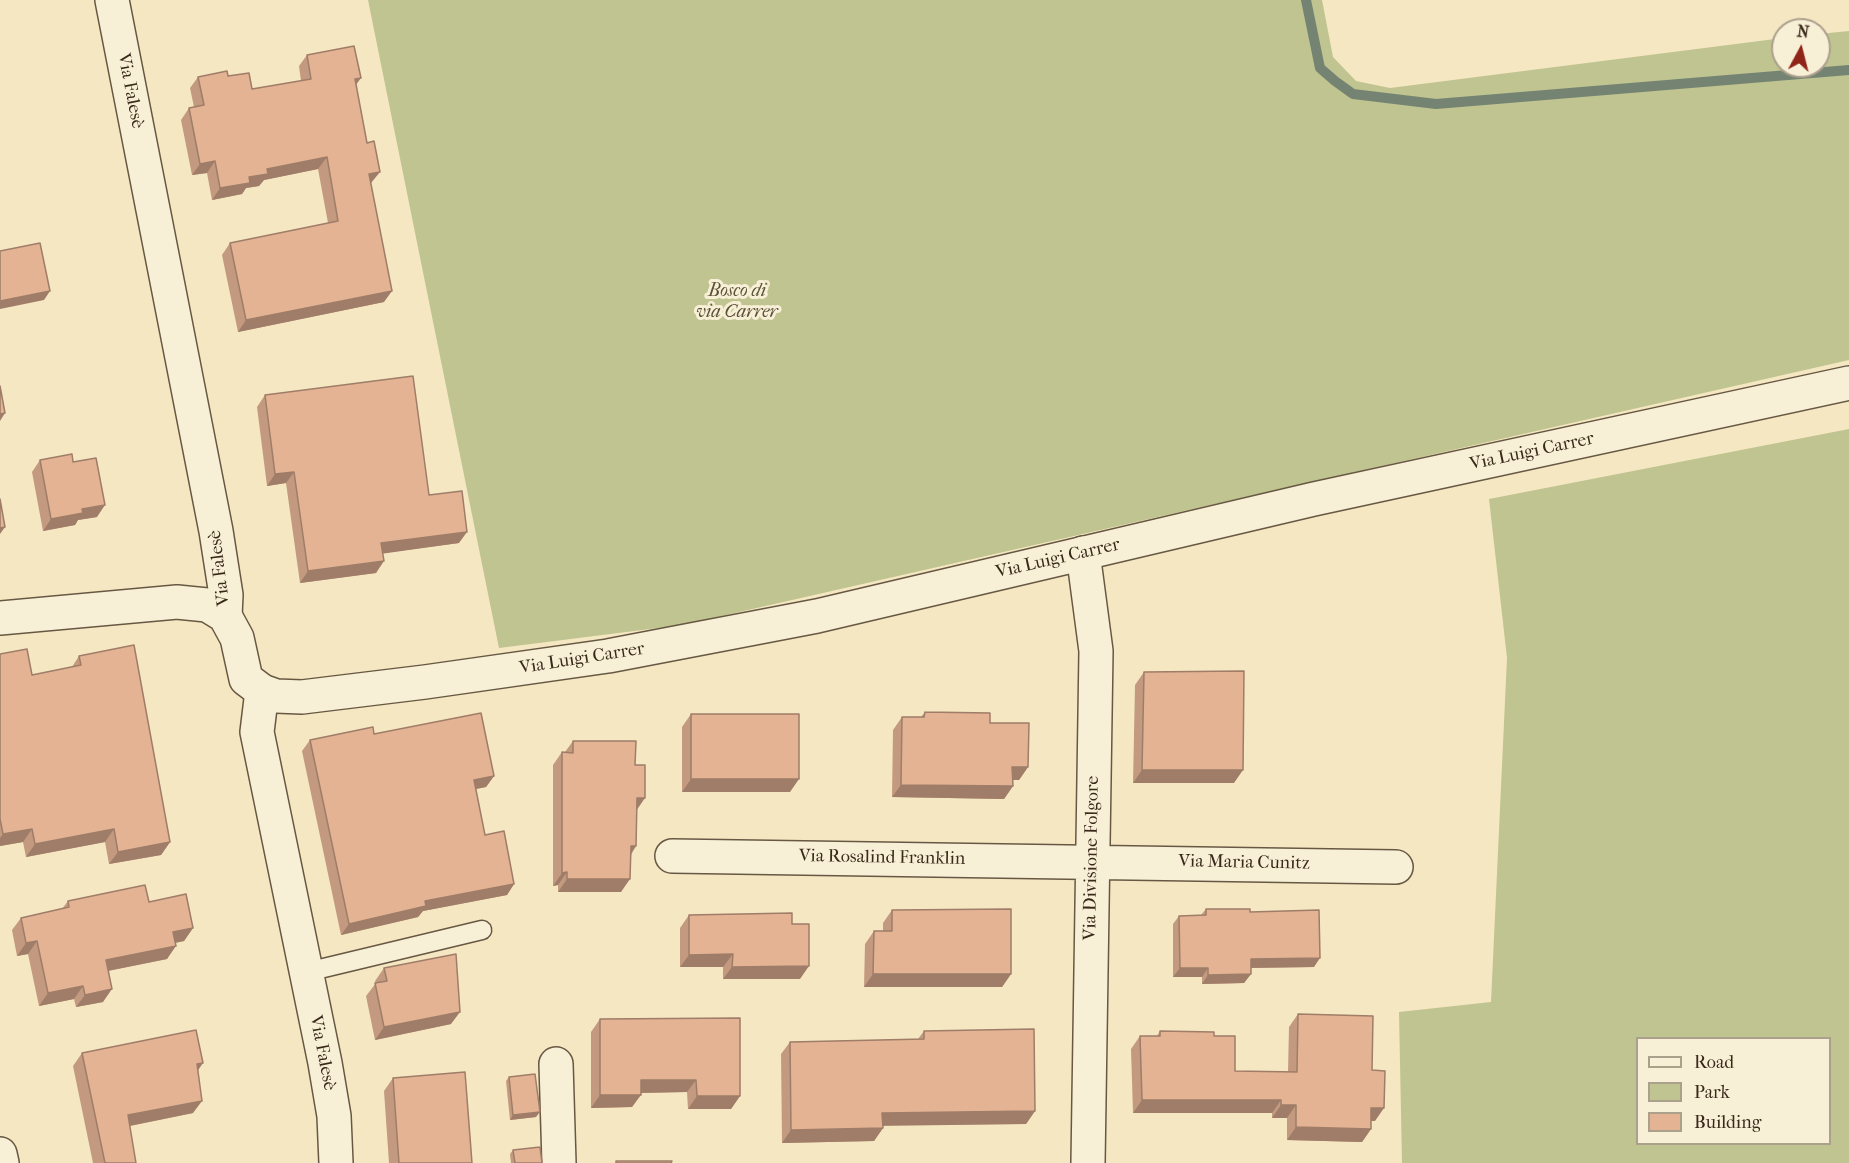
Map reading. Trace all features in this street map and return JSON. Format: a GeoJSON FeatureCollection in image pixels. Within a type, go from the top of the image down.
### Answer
{"type":"FeatureCollection","features":[{"type":"Feature","properties":{"kind":"street","name":"Via Falesè"},"geometry":{"type":"LineString","coordinates":[[112,0],[216,531],[226,596],[225,616],[237,639],[246,679],[262,691],[257,732],[307,972],[334,1116],[336,1163]]}},
{"type":"Feature","properties":{"kind":"street","name":"Via Luigi Carrer"},"geometry":{"type":"LineString","coordinates":[[262,691],[276,696],[302,697],[608,656],[817,616],[1314,499],[1849,383]]}},
{"type":"Feature","properties":{"kind":"street","name":"Via Divisione Folgore"},"geometry":{"type":"LineString","coordinates":[[1083,553],[1096,651],[1088,1163]]}},
{"type":"Feature","properties":{"kind":"street"},"geometry":{"type":"LineString","coordinates":[[0,618],[177,602],[207,605],[225,616]]}},
{"type":"Feature","properties":{"kind":"street","name":"Via Rosalind Franklin"},"geometry":{"type":"LineString","coordinates":[[672,856],[1092,860]]}},
{"type":"Feature","properties":{"kind":"street","name":"Via Maria Cunitz"},"geometry":{"type":"LineString","coordinates":[[1092,860],[1396,867]]}},
{"type":"Feature","properties":{"kind":"street"},"geometry":{"type":"LineString","coordinates":[[556,1064],[560,1163]]}},
{"type":"Feature","properties":{"kind":"street"},"geometry":{"type":"LineString","coordinates":[[0,1154],[2,1163]]}},
{"type":"Feature","properties":{"kind":"lane"},"geometry":{"type":"LineString","coordinates":[[307,972],[482,930]]}},
{"type":"Feature","properties":{"kind":"green space","name":"Bosco di via Carrer"},"geometry":{"type":"Polygon","coordinates":[[[368,0],[1322,0],[1333,57],[1356,81],[1390,88],[1771,40],[1771,78],[1831,78],[1831,33],[1849,31],[1849,360],[682,625],[499,648],[368,0]]]}},
{"type":"Feature","properties":{"kind":"green space"},"geometry":{"type":"Polygon","coordinates":[[[1849,429],[1849,1163],[1402,1163],[1399,1012],[1491,1002],[1507,658],[1489,499],[1849,429]]]}},
{"type":"Feature","properties":{"kind":"building"},"geometry":{"type":"Polygon","coordinates":[[[354,46],[361,78],[355,79],[367,143],[374,141],[380,172],[369,174],[392,291],[246,320],[230,243],[338,221],[327,157],[267,169],[268,174],[249,177],[250,183],[220,188],[215,161],[200,164],[189,108],[204,105],[198,77],[227,71],[228,76],[249,73],[252,89],[311,79],[307,55],[354,46]]]}},
{"type":"Feature","properties":{"kind":"building"},"geometry":{"type":"Polygon","coordinates":[[[40,243],[50,291],[0,301],[0,251],[40,243]]]}},
{"type":"Feature","properties":{"kind":"building"},"geometry":{"type":"Polygon","coordinates":[[[413,376],[429,495],[462,491],[467,532],[381,543],[384,561],[308,571],[294,472],[275,474],[265,395],[413,376]]]}},
{"type":"Feature","properties":{"kind":"building"},"geometry":{"type":"Polygon","coordinates":[[[0,386],[5,413],[0,414],[0,386]]]}},
{"type":"Feature","properties":{"kind":"building"},"geometry":{"type":"Polygon","coordinates":[[[72,454],[73,462],[96,458],[105,505],[82,509],[83,513],[51,519],[40,460],[72,454]]]}},
{"type":"Feature","properties":{"kind":"building"},"geometry":{"type":"Polygon","coordinates":[[[0,499],[5,527],[0,528],[0,499]]]}},
{"type":"Feature","properties":{"kind":"building"},"geometry":{"type":"Polygon","coordinates":[[[134,645],[170,842],[118,852],[114,829],[35,844],[32,829],[3,834],[0,819],[0,654],[27,649],[32,675],[81,665],[79,656],[134,645]]]}},
{"type":"Feature","properties":{"kind":"building"},"geometry":{"type":"Polygon","coordinates":[[[1244,671],[1243,770],[1142,770],[1144,672],[1244,671]]]}},
{"type":"Feature","properties":{"kind":"building"},"geometry":{"type":"Polygon","coordinates":[[[925,712],[990,713],[990,723],[1029,723],[1028,767],[1012,767],[1013,786],[901,785],[902,717],[924,717],[925,712]]]}},
{"type":"Feature","properties":{"kind":"building"},"geometry":{"type":"Polygon","coordinates":[[[481,713],[494,776],[474,780],[485,835],[504,831],[514,884],[425,901],[426,906],[349,924],[310,740],[373,727],[374,734],[481,713]]]}},
{"type":"Feature","properties":{"kind":"building"},"geometry":{"type":"Polygon","coordinates":[[[691,714],[799,714],[799,779],[691,779],[691,714]]]}},
{"type":"Feature","properties":{"kind":"building"},"geometry":{"type":"Polygon","coordinates":[[[573,741],[636,741],[635,765],[645,765],[645,798],[637,798],[636,846],[631,846],[630,879],[567,879],[567,872],[562,873],[562,752],[573,753],[573,741]]]}},
{"type":"Feature","properties":{"kind":"building"},"geometry":{"type":"Polygon","coordinates":[[[145,885],[149,902],[186,894],[193,928],[173,932],[176,946],[106,960],[112,989],[85,995],[83,986],[48,993],[37,941],[26,943],[21,918],[69,907],[68,901],[145,885]]]}},
{"type":"Feature","properties":{"kind":"building"},"geometry":{"type":"Polygon","coordinates":[[[1011,909],[1011,974],[873,974],[874,931],[892,931],[892,910],[1011,909]]]}},
{"type":"Feature","properties":{"kind":"building"},"geometry":{"type":"Polygon","coordinates":[[[1206,909],[1250,909],[1250,912],[1319,910],[1320,958],[1251,959],[1251,974],[1208,975],[1208,968],[1180,968],[1179,916],[1206,915],[1206,909]]]}},
{"type":"Feature","properties":{"kind":"building"},"geometry":{"type":"Polygon","coordinates":[[[792,913],[792,924],[809,924],[809,966],[732,967],[733,954],[689,955],[689,915],[792,913]]]}},
{"type":"Feature","properties":{"kind":"building"},"geometry":{"type":"Polygon","coordinates":[[[456,954],[460,1012],[384,1027],[375,983],[387,981],[384,968],[456,954]]]}},
{"type":"Feature","properties":{"kind":"building"},"geometry":{"type":"Polygon","coordinates":[[[1298,1014],[1373,1016],[1372,1070],[1385,1071],[1384,1108],[1371,1108],[1371,1129],[1296,1127],[1296,1105],[1281,1105],[1281,1100],[1142,1100],[1140,1036],[1160,1036],[1160,1031],[1214,1032],[1214,1036],[1235,1036],[1235,1071],[1297,1072],[1298,1014]]]}},
{"type":"Feature","properties":{"kind":"building"},"geometry":{"type":"Polygon","coordinates":[[[740,1018],[740,1096],[697,1096],[696,1080],[641,1080],[641,1095],[600,1095],[600,1019],[740,1018]]]}},
{"type":"Feature","properties":{"kind":"building"},"geometry":{"type":"Polygon","coordinates":[[[1034,1029],[1035,1111],[882,1113],[883,1128],[791,1130],[790,1042],[924,1039],[924,1031],[1034,1029]]]}},
{"type":"Feature","properties":{"kind":"building"},"geometry":{"type":"Polygon","coordinates":[[[196,1030],[203,1063],[197,1064],[202,1101],[128,1115],[136,1163],[105,1163],[82,1053],[196,1030]]]}},
{"type":"Feature","properties":{"kind":"building"},"geometry":{"type":"Polygon","coordinates":[[[465,1072],[472,1163],[399,1163],[393,1078],[465,1072]]]}},
{"type":"Feature","properties":{"kind":"building"},"geometry":{"type":"Polygon","coordinates":[[[535,1074],[540,1112],[513,1115],[509,1077],[535,1074]]]}},
{"type":"Feature","properties":{"kind":"building"},"geometry":{"type":"Polygon","coordinates":[[[540,1147],[542,1163],[515,1163],[513,1150],[540,1147]]]}},
{"type":"Feature","properties":{"kind":"building"},"geometry":{"type":"Polygon","coordinates":[[[616,1161],[672,1161],[671,1163],[616,1163],[616,1161]]]}},
{"type":"Feature","properties":{"kind":"waterway"},"geometry":{"type":"LineString","coordinates":[[1306,0],[1320,68],[1353,94],[1436,104],[1849,70]]}}]}
